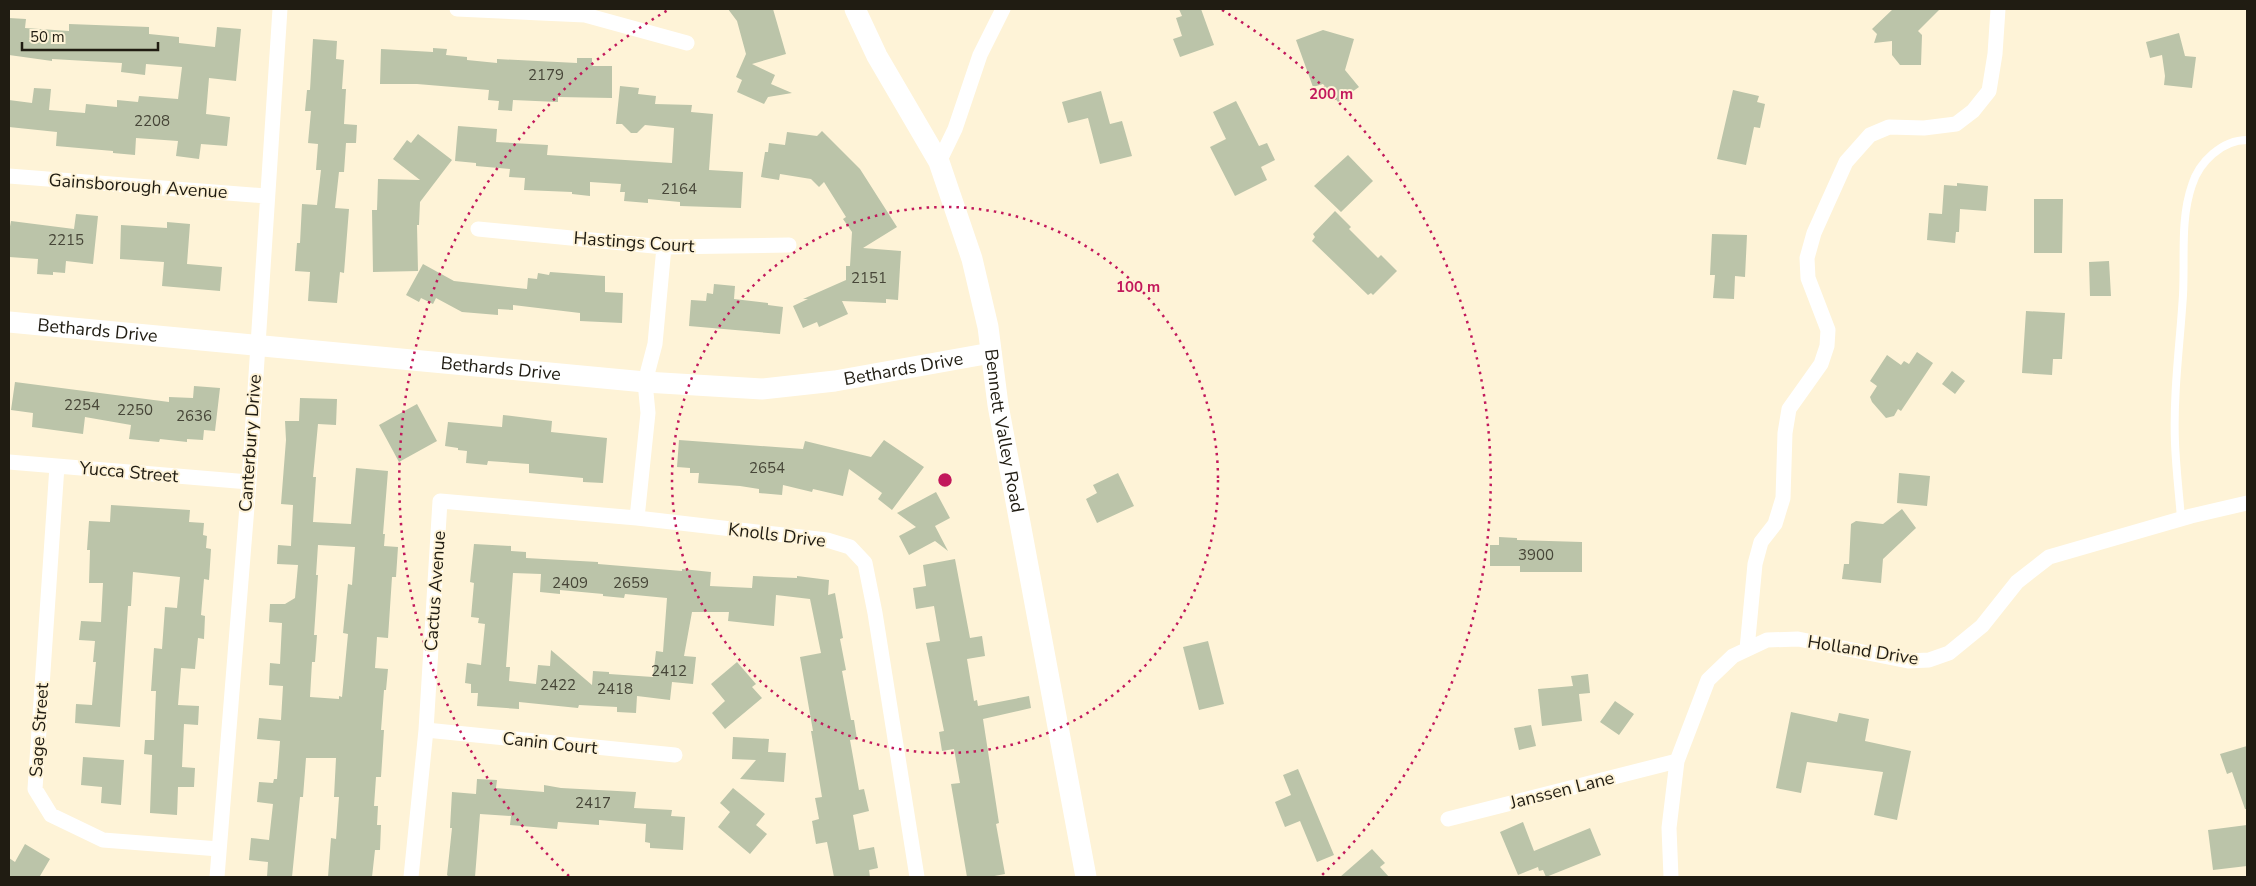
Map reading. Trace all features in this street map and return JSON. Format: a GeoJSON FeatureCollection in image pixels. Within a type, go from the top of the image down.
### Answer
{"type":"FeatureCollection","features":[{"type":"Feature","properties":{"kind":"street","name":"Canterbury Drive"},"geometry":{"type":"LineString","coordinates":[[217,877],[249,482],[256,344],[280,9]]}},
{"type":"Feature","properties":{"kind":"street"},"geometry":{"type":"LineString","coordinates":[[456,9],[585,12],[687,43]]}},
{"type":"Feature","properties":{"kind":"street","name":"Bennett Valley Road"},"geometry":{"type":"LineString","coordinates":[[855,9],[877,56],[939,162],[972,259],[988,327],[998,405],[1086,877]]}},
{"type":"Feature","properties":{"kind":"street"},"geometry":{"type":"LineString","coordinates":[[939,162],[955,129],[980,55],[1003,9]]}},
{"type":"Feature","properties":{"kind":"street"},"geometry":{"type":"LineString","coordinates":[[1747,649],[1754,564],[1761,542],[1775,524],[1783,498],[1785,433],[1789,410],[1821,364],[1827,346],[1828,330],[1808,278],[1807,258],[1814,233],[1846,162],[1870,135],[1889,127],[1924,128],[1956,124],[1973,111],[1989,91],[1995,54],[1998,9]]}},
{"type":"Feature","properties":{"kind":"street","name":"Gainsborough Avenue"},"geometry":{"type":"LineString","coordinates":[[9,176],[266,196]]}},
{"type":"Feature","properties":{"kind":"street","name":"Hastings Court"},"geometry":{"type":"LineString","coordinates":[[478,229],[664,247],[789,245]]}},
{"type":"Feature","properties":{"kind":"street"},"geometry":{"type":"LineString","coordinates":[[637,518],[648,413],[645,382],[655,344],[664,247]]}},
{"type":"Feature","properties":{"kind":"street","name":"Bethards Drive"},"geometry":{"type":"LineString","coordinates":[[9,322],[645,382],[762,389],[835,381],[991,353]]}},
{"type":"Feature","properties":{"kind":"street","name":"Yucca Street"},"geometry":{"type":"LineString","coordinates":[[9,462],[249,482]]}},
{"type":"Feature","properties":{"kind":"street","name":"Sage Street"},"geometry":{"type":"LineString","coordinates":[[57,466],[35,789],[51,815],[103,840],[219,849]]}},
{"type":"Feature","properties":{"kind":"street","name":"Cactus Avenue"},"geometry":{"type":"LineString","coordinates":[[410,877],[426,730],[440,501],[637,518]]}},
{"type":"Feature","properties":{"kind":"street","name":"Holland Drive"},"geometry":{"type":"LineString","coordinates":[[1671,877],[1670,828],[1677,761],[1708,680],[1733,656],[1767,640],[1798,639],[1908,661],[1929,660],[1949,654],[1982,626],[2018,582],[2049,557],[2182,518],[2247,503]]}},
{"type":"Feature","properties":{"kind":"street","name":"Knolls Drive"},"geometry":{"type":"LineString","coordinates":[[637,518],[827,540],[850,547],[865,563],[875,613],[917,877]]}},
{"type":"Feature","properties":{"kind":"street","name":"Canin Court"},"geometry":{"type":"LineString","coordinates":[[426,730],[675,755]]}},
{"type":"Feature","properties":{"kind":"street","name":"Janssen Lane"},"geometry":{"type":"LineString","coordinates":[[1448,819],[1677,761]]}},
{"type":"Feature","properties":{"kind":"lane"},"geometry":{"type":"LineString","coordinates":[[2182,518],[2175,442],[2185,229],[2189,196],[2197,175],[2213,153],[2231,143],[2247,140]]}},
{"type":"Feature","properties":{"kind":"building"},"geometry":{"type":"Polygon","coordinates":[[[728,9],[773,9],[786,54],[752,64],[775,75],[771,84],[792,93],[768,97],[764,104],[737,92],[742,80],[736,77],[746,54],[737,21],[728,9]]]}},
{"type":"Feature","properties":{"kind":"building"},"geometry":{"type":"Polygon","coordinates":[[[1179,9],[1201,9],[1214,45],[1180,57],[1173,39],[1182,36],[1176,18],[1182,16],[1179,9]]]}},
{"type":"Feature","properties":{"kind":"building"},"geometry":{"type":"Polygon","coordinates":[[[1893,9],[1940,9],[1918,31],[1922,35],[1921,65],[1900,65],[1892,55],[1892,41],[1874,43],[1877,34],[1872,29],[1893,9]]]}},
{"type":"Feature","properties":{"kind":"building"},"geometry":{"type":"Polygon","coordinates":[[[9,18],[26,19],[25,28],[69,31],[69,24],[149,27],[149,34],[179,37],[179,43],[215,47],[217,27],[241,29],[236,81],[209,78],[206,114],[230,117],[227,146],[201,144],[199,159],[176,156],[178,141],[136,138],[135,155],[56,146],[57,132],[9,127],[9,100],[32,103],[34,88],[51,89],[49,110],[85,113],[86,104],[117,107],[117,100],[138,102],[139,96],[178,99],[182,67],[146,64],[145,75],[121,72],[122,63],[52,59],[52,61],[9,55],[9,18]]]}},
{"type":"Feature","properties":{"kind":"building"},"geometry":{"type":"Polygon","coordinates":[[[1323,30],[1354,39],[1345,70],[1359,87],[1338,102],[1323,84],[1313,87],[1296,40],[1323,30]]]}},
{"type":"Feature","properties":{"kind":"building"},"geometry":{"type":"Polygon","coordinates":[[[2179,33],[2185,56],[2196,57],[2192,88],[2164,85],[2165,76],[2162,55],[2150,58],[2146,42],[2179,33]]]}},
{"type":"Feature","properties":{"kind":"building"},"geometry":{"type":"Polygon","coordinates":[[[313,39],[337,41],[336,59],[344,60],[342,89],[346,89],[344,124],[357,125],[356,143],[346,143],[344,172],[339,172],[335,208],[349,209],[344,273],[340,272],[337,303],[308,301],[310,272],[295,271],[297,243],[300,243],[302,204],[317,205],[321,170],[316,170],[318,144],[308,143],[311,111],[305,111],[307,90],[310,90],[313,39]]]}},
{"type":"Feature","properties":{"kind":"building"},"geometry":{"type":"Polygon","coordinates":[[[433,48],[447,49],[446,55],[467,57],[467,60],[497,63],[497,59],[577,63],[577,58],[592,58],[592,66],[612,66],[612,98],[558,97],[558,102],[513,100],[512,111],[498,110],[499,101],[488,100],[489,90],[417,84],[380,84],[381,49],[433,52],[433,48]]]}},
{"type":"Feature","properties":{"kind":"building"},"geometry":{"type":"Polygon","coordinates":[[[620,86],[639,88],[638,94],[656,96],[655,104],[692,105],[691,112],[713,114],[709,170],[743,172],[741,208],[680,206],[680,202],[648,199],[648,203],[624,201],[625,192],[620,192],[621,184],[590,182],[590,196],[572,194],[572,192],[524,190],[525,178],[509,177],[510,169],[476,166],[476,163],[455,161],[458,126],[497,129],[496,142],[548,145],[547,155],[672,163],[674,128],[645,125],[637,133],[631,133],[622,124],[616,124],[620,86]]]}},
{"type":"Feature","properties":{"kind":"building"},"geometry":{"type":"Polygon","coordinates":[[[1733,90],[1759,96],[1757,102],[1765,104],[1760,128],[1754,127],[1746,165],[1717,159],[1733,90]]]}},
{"type":"Feature","properties":{"kind":"building"},"geometry":{"type":"Polygon","coordinates":[[[1101,91],[1110,124],[1122,121],[1132,156],[1100,164],[1088,118],[1068,123],[1062,102],[1101,91]]]}},
{"type":"Feature","properties":{"kind":"building"},"geometry":{"type":"Polygon","coordinates":[[[1236,101],[1259,146],[1267,143],[1275,160],[1261,167],[1267,180],[1235,196],[1210,147],[1226,139],[1213,112],[1236,101]]]}},
{"type":"Feature","properties":{"kind":"building"},"geometry":{"type":"Polygon","coordinates":[[[822,131],[860,169],[897,227],[863,248],[901,251],[898,300],[886,299],[886,303],[842,301],[848,314],[819,327],[817,322],[803,328],[793,306],[808,299],[803,299],[846,280],[846,266],[850,266],[852,232],[843,219],[846,217],[824,182],[819,187],[811,179],[780,174],[779,180],[761,177],[765,152],[768,152],[769,143],[785,145],[787,132],[817,136],[822,131]]]}},
{"type":"Feature","properties":{"kind":"building"},"geometry":{"type":"Polygon","coordinates":[[[418,134],[452,160],[420,202],[419,225],[417,225],[418,271],[373,272],[372,210],[377,210],[378,179],[420,180],[393,159],[407,140],[411,143],[418,134]]]}},
{"type":"Feature","properties":{"kind":"building"},"geometry":{"type":"Polygon","coordinates":[[[1348,155],[1373,181],[1341,212],[1314,186],[1348,155]]]}},
{"type":"Feature","properties":{"kind":"building"},"geometry":{"type":"Polygon","coordinates":[[[1957,183],[1988,186],[1986,211],[1960,209],[1959,232],[1956,232],[1955,243],[1927,240],[1929,213],[1942,214],[1944,185],[1957,186],[1957,183]]]}},
{"type":"Feature","properties":{"kind":"building"},"geometry":{"type":"Polygon","coordinates":[[[2034,199],[2063,199],[2062,253],[2034,253],[2034,199]]]}},
{"type":"Feature","properties":{"kind":"building"},"geometry":{"type":"Polygon","coordinates":[[[1335,211],[1351,227],[1349,229],[1378,258],[1381,255],[1397,271],[1373,295],[1371,293],[1368,295],[1312,241],[1315,237],[1313,234],[1335,211]]]}},
{"type":"Feature","properties":{"kind":"building"},"geometry":{"type":"Polygon","coordinates":[[[76,214],[98,216],[93,264],[66,261],[65,273],[53,272],[53,275],[37,274],[38,259],[9,257],[11,221],[74,229],[76,214]]]}},
{"type":"Feature","properties":{"kind":"building"},"geometry":{"type":"Polygon","coordinates":[[[167,222],[190,224],[187,264],[222,267],[220,291],[162,286],[164,262],[120,259],[121,225],[167,228],[167,222]]]}},
{"type":"Feature","properties":{"kind":"building"},"geometry":{"type":"Polygon","coordinates":[[[1712,234],[1747,235],[1745,277],[1735,276],[1734,299],[1713,298],[1715,275],[1710,275],[1712,234]]]}},
{"type":"Feature","properties":{"kind":"building"},"geometry":{"type":"Polygon","coordinates":[[[2109,261],[2111,296],[2090,296],[2089,262],[2109,261]]]}},
{"type":"Feature","properties":{"kind":"building"},"geometry":{"type":"Polygon","coordinates":[[[423,264],[454,281],[527,289],[528,278],[537,279],[538,273],[549,275],[550,272],[605,276],[605,292],[623,293],[622,323],[580,321],[580,313],[513,305],[513,310],[498,309],[498,315],[462,312],[436,298],[433,304],[421,298],[419,302],[406,295],[423,264]]]}},
{"type":"Feature","properties":{"kind":"building"},"geometry":{"type":"Polygon","coordinates":[[[714,284],[735,286],[734,299],[768,303],[768,305],[783,307],[780,334],[689,326],[691,300],[706,301],[707,293],[713,294],[714,284]]]}},
{"type":"Feature","properties":{"kind":"building"},"geometry":{"type":"Polygon","coordinates":[[[2026,311],[2065,313],[2062,359],[2053,359],[2052,375],[2022,373],[2026,311]]]}},
{"type":"Feature","properties":{"kind":"building"},"geometry":{"type":"Polygon","coordinates":[[[1917,352],[1933,363],[1901,411],[1898,409],[1894,416],[1886,418],[1872,402],[1870,397],[1877,386],[1870,381],[1887,355],[1901,365],[1904,361],[1909,364],[1917,352]]]}},
{"type":"Feature","properties":{"kind":"building"},"geometry":{"type":"Polygon","coordinates":[[[1952,371],[1965,381],[1955,394],[1942,384],[1952,371]]]}},
{"type":"Feature","properties":{"kind":"building"},"geometry":{"type":"Polygon","coordinates":[[[15,382],[169,402],[169,397],[193,398],[194,386],[220,388],[215,431],[204,430],[203,440],[187,439],[187,442],[160,439],[159,442],[129,439],[131,425],[85,417],[83,434],[32,427],[33,413],[11,410],[15,382]]]}},
{"type":"Feature","properties":{"kind":"building"},"geometry":{"type":"Polygon","coordinates":[[[300,398],[337,399],[336,425],[318,424],[313,477],[316,477],[313,522],[351,524],[356,468],[388,471],[383,534],[385,534],[384,546],[398,547],[396,577],[392,577],[388,638],[377,637],[375,668],[388,669],[386,690],[384,690],[381,730],[384,730],[381,777],[376,777],[374,806],[378,806],[377,825],[381,825],[380,850],[375,850],[372,877],[328,877],[331,838],[336,839],[339,797],[334,797],[336,758],[306,758],[303,797],[300,797],[292,877],[267,877],[268,862],[249,860],[251,838],[269,840],[273,804],[257,802],[259,782],[273,783],[274,779],[277,779],[280,741],[257,739],[259,718],[281,720],[283,686],[269,685],[270,663],[280,664],[282,623],[269,622],[270,604],[285,604],[295,598],[298,565],[277,564],[278,545],[291,546],[293,505],[281,504],[286,440],[285,421],[299,421],[300,398]],[[318,545],[314,635],[317,635],[315,662],[312,662],[310,697],[339,699],[339,696],[342,697],[348,634],[343,633],[348,584],[352,585],[355,547],[318,545]]]}},
{"type":"Feature","properties":{"kind":"building"},"geometry":{"type":"Polygon","coordinates":[[[417,404],[437,441],[399,462],[379,425],[417,404]]]}},
{"type":"Feature","properties":{"kind":"building"},"geometry":{"type":"Polygon","coordinates":[[[503,415],[552,421],[551,432],[607,438],[603,483],[583,482],[583,478],[529,473],[529,464],[488,461],[487,465],[466,463],[467,451],[445,446],[448,422],[502,427],[503,415]]]}},
{"type":"Feature","properties":{"kind":"building"},"geometry":{"type":"Polygon","coordinates":[[[679,440],[803,449],[805,441],[871,457],[884,440],[924,467],[892,510],[878,499],[882,493],[849,469],[843,496],[813,489],[812,492],[783,485],[782,495],[759,493],[759,489],[740,486],[698,483],[699,473],[690,473],[690,468],[677,467],[679,440]]]}},
{"type":"Feature","properties":{"kind":"building"},"geometry":{"type":"Polygon","coordinates":[[[1118,473],[1134,506],[1097,523],[1086,499],[1097,493],[1093,485],[1118,473]]]}},
{"type":"Feature","properties":{"kind":"building"},"geometry":{"type":"Polygon","coordinates":[[[1899,473],[1930,476],[1927,506],[1897,503],[1899,473]]]}},
{"type":"Feature","properties":{"kind":"building"},"geometry":{"type":"Polygon","coordinates":[[[936,492],[950,518],[935,526],[948,551],[935,541],[909,555],[899,536],[916,527],[897,513],[936,492]]]}},
{"type":"Feature","properties":{"kind":"building"},"geometry":{"type":"Polygon","coordinates":[[[111,505],[190,510],[189,522],[204,523],[203,535],[207,536],[206,548],[211,549],[209,580],[204,579],[201,615],[205,616],[204,639],[198,638],[195,669],[181,668],[178,705],[199,706],[198,725],[184,724],[182,767],[195,768],[194,787],[178,787],[177,815],[150,813],[152,755],[144,754],[145,740],[154,740],[156,691],[151,691],[154,648],[162,649],[165,607],[177,608],[180,577],[133,572],[131,606],[128,606],[120,727],[75,723],[76,704],[92,705],[96,662],[93,662],[95,641],[79,640],[81,621],[101,622],[103,583],[89,583],[90,550],[87,550],[89,521],[110,522],[111,505]]]}},
{"type":"Feature","properties":{"kind":"building"},"geometry":{"type":"Polygon","coordinates":[[[1902,509],[1916,528],[1883,559],[1881,583],[1842,579],[1844,564],[1849,564],[1851,524],[1856,521],[1883,524],[1902,509]]]}},
{"type":"Feature","properties":{"kind":"building"},"geometry":{"type":"Polygon","coordinates":[[[1499,537],[1517,538],[1517,540],[1582,542],[1582,572],[1520,572],[1520,566],[1490,566],[1490,545],[1499,545],[1499,537]]]}},
{"type":"Feature","properties":{"kind":"building"},"geometry":{"type":"Polygon","coordinates":[[[474,544],[511,546],[511,551],[526,552],[526,558],[711,572],[710,586],[752,588],[753,576],[797,578],[797,576],[829,580],[828,595],[835,593],[843,638],[840,639],[846,670],[842,671],[851,720],[854,720],[857,739],[850,740],[859,790],[864,789],[869,811],[853,815],[859,850],[874,847],[878,868],[869,870],[870,877],[834,877],[827,842],[816,844],[812,821],[819,819],[815,798],[822,797],[800,657],[821,653],[810,599],[776,595],[774,626],[728,621],[729,612],[692,612],[684,656],[696,657],[693,684],[672,682],[670,700],[637,696],[636,713],[617,712],[617,707],[579,705],[578,708],[519,702],[519,709],[477,706],[478,693],[471,693],[471,684],[465,683],[467,663],[481,665],[485,624],[478,623],[479,618],[471,617],[474,583],[470,582],[474,544]],[[513,573],[506,667],[510,667],[509,681],[536,684],[538,665],[550,666],[551,650],[592,685],[593,671],[653,677],[656,651],[663,652],[667,598],[625,594],[624,598],[560,590],[560,594],[540,592],[541,574],[513,573]]]}},
{"type":"Feature","properties":{"kind":"building"},"geometry":{"type":"Polygon","coordinates":[[[955,559],[970,638],[982,636],[985,656],[967,659],[974,701],[977,700],[978,706],[1029,696],[1031,708],[983,719],[999,823],[996,824],[1005,874],[989,877],[967,877],[951,784],[960,783],[954,749],[942,751],[939,732],[944,731],[926,643],[940,641],[934,606],[916,609],[913,588],[926,586],[923,565],[955,559]]]}},
{"type":"Feature","properties":{"kind":"building"},"geometry":{"type":"Polygon","coordinates":[[[1208,641],[1224,704],[1199,710],[1183,647],[1208,641]]]}},
{"type":"Feature","properties":{"kind":"building"},"geometry":{"type":"Polygon","coordinates":[[[737,662],[756,684],[752,687],[762,698],[725,729],[712,713],[725,701],[711,684],[737,662]]]}},
{"type":"Feature","properties":{"kind":"building"},"geometry":{"type":"Polygon","coordinates":[[[1588,674],[1590,693],[1579,694],[1582,721],[1542,726],[1538,689],[1573,686],[1571,676],[1588,674]]]}},
{"type":"Feature","properties":{"kind":"building"},"geometry":{"type":"Polygon","coordinates":[[[1615,701],[1634,714],[1619,735],[1600,722],[1615,701]]]}},
{"type":"Feature","properties":{"kind":"building"},"geometry":{"type":"Polygon","coordinates":[[[1791,712],[1837,722],[1839,713],[1869,719],[1865,741],[1911,751],[1897,820],[1874,815],[1883,772],[1807,762],[1801,793],[1776,788],[1791,712]]]}},
{"type":"Feature","properties":{"kind":"building"},"geometry":{"type":"Polygon","coordinates":[[[1531,725],[1536,746],[1519,750],[1514,728],[1531,725]]]}},
{"type":"Feature","properties":{"kind":"building"},"geometry":{"type":"Polygon","coordinates":[[[733,737],[769,739],[768,752],[786,753],[784,782],[740,779],[756,760],[732,759],[733,737]]]}},
{"type":"Feature","properties":{"kind":"building"},"geometry":{"type":"Polygon","coordinates":[[[2247,746],[2247,809],[2245,809],[2232,772],[2227,774],[2220,754],[2247,746]]]}},
{"type":"Feature","properties":{"kind":"building"},"geometry":{"type":"Polygon","coordinates":[[[83,757],[124,760],[121,805],[101,803],[102,787],[81,785],[83,757]]]}},
{"type":"Feature","properties":{"kind":"building"},"geometry":{"type":"Polygon","coordinates":[[[1298,769],[1334,855],[1317,862],[1300,821],[1285,827],[1275,802],[1291,795],[1283,775],[1298,769]]]}},
{"type":"Feature","properties":{"kind":"building"},"geometry":{"type":"Polygon","coordinates":[[[477,779],[497,780],[496,788],[544,792],[544,785],[561,788],[636,792],[634,808],[672,810],[671,816],[685,817],[683,850],[650,848],[650,843],[645,842],[646,824],[599,820],[599,825],[558,822],[557,829],[510,825],[511,816],[480,814],[475,877],[449,877],[447,875],[452,828],[450,828],[452,792],[476,794],[477,779]]]}},
{"type":"Feature","properties":{"kind":"building"},"geometry":{"type":"Polygon","coordinates":[[[733,788],[765,814],[756,825],[767,834],[750,854],[718,827],[730,812],[720,803],[733,788]]]}},
{"type":"Feature","properties":{"kind":"building"},"geometry":{"type":"Polygon","coordinates":[[[1523,822],[1534,851],[1590,828],[1601,855],[1546,877],[1543,870],[1539,871],[1538,867],[1518,875],[1500,832],[1523,822]]]}},
{"type":"Feature","properties":{"kind":"building"},"geometry":{"type":"Polygon","coordinates":[[[2247,825],[2247,866],[2213,870],[2208,830],[2247,825]]]}},
{"type":"Feature","properties":{"kind":"building"},"geometry":{"type":"Polygon","coordinates":[[[25,844],[50,859],[41,877],[9,877],[9,858],[15,862],[25,844]]]}},
{"type":"Feature","properties":{"kind":"building"},"geometry":{"type":"Polygon","coordinates":[[[1372,849],[1385,863],[1380,867],[1389,877],[1340,877],[1372,849]]]}}]}
